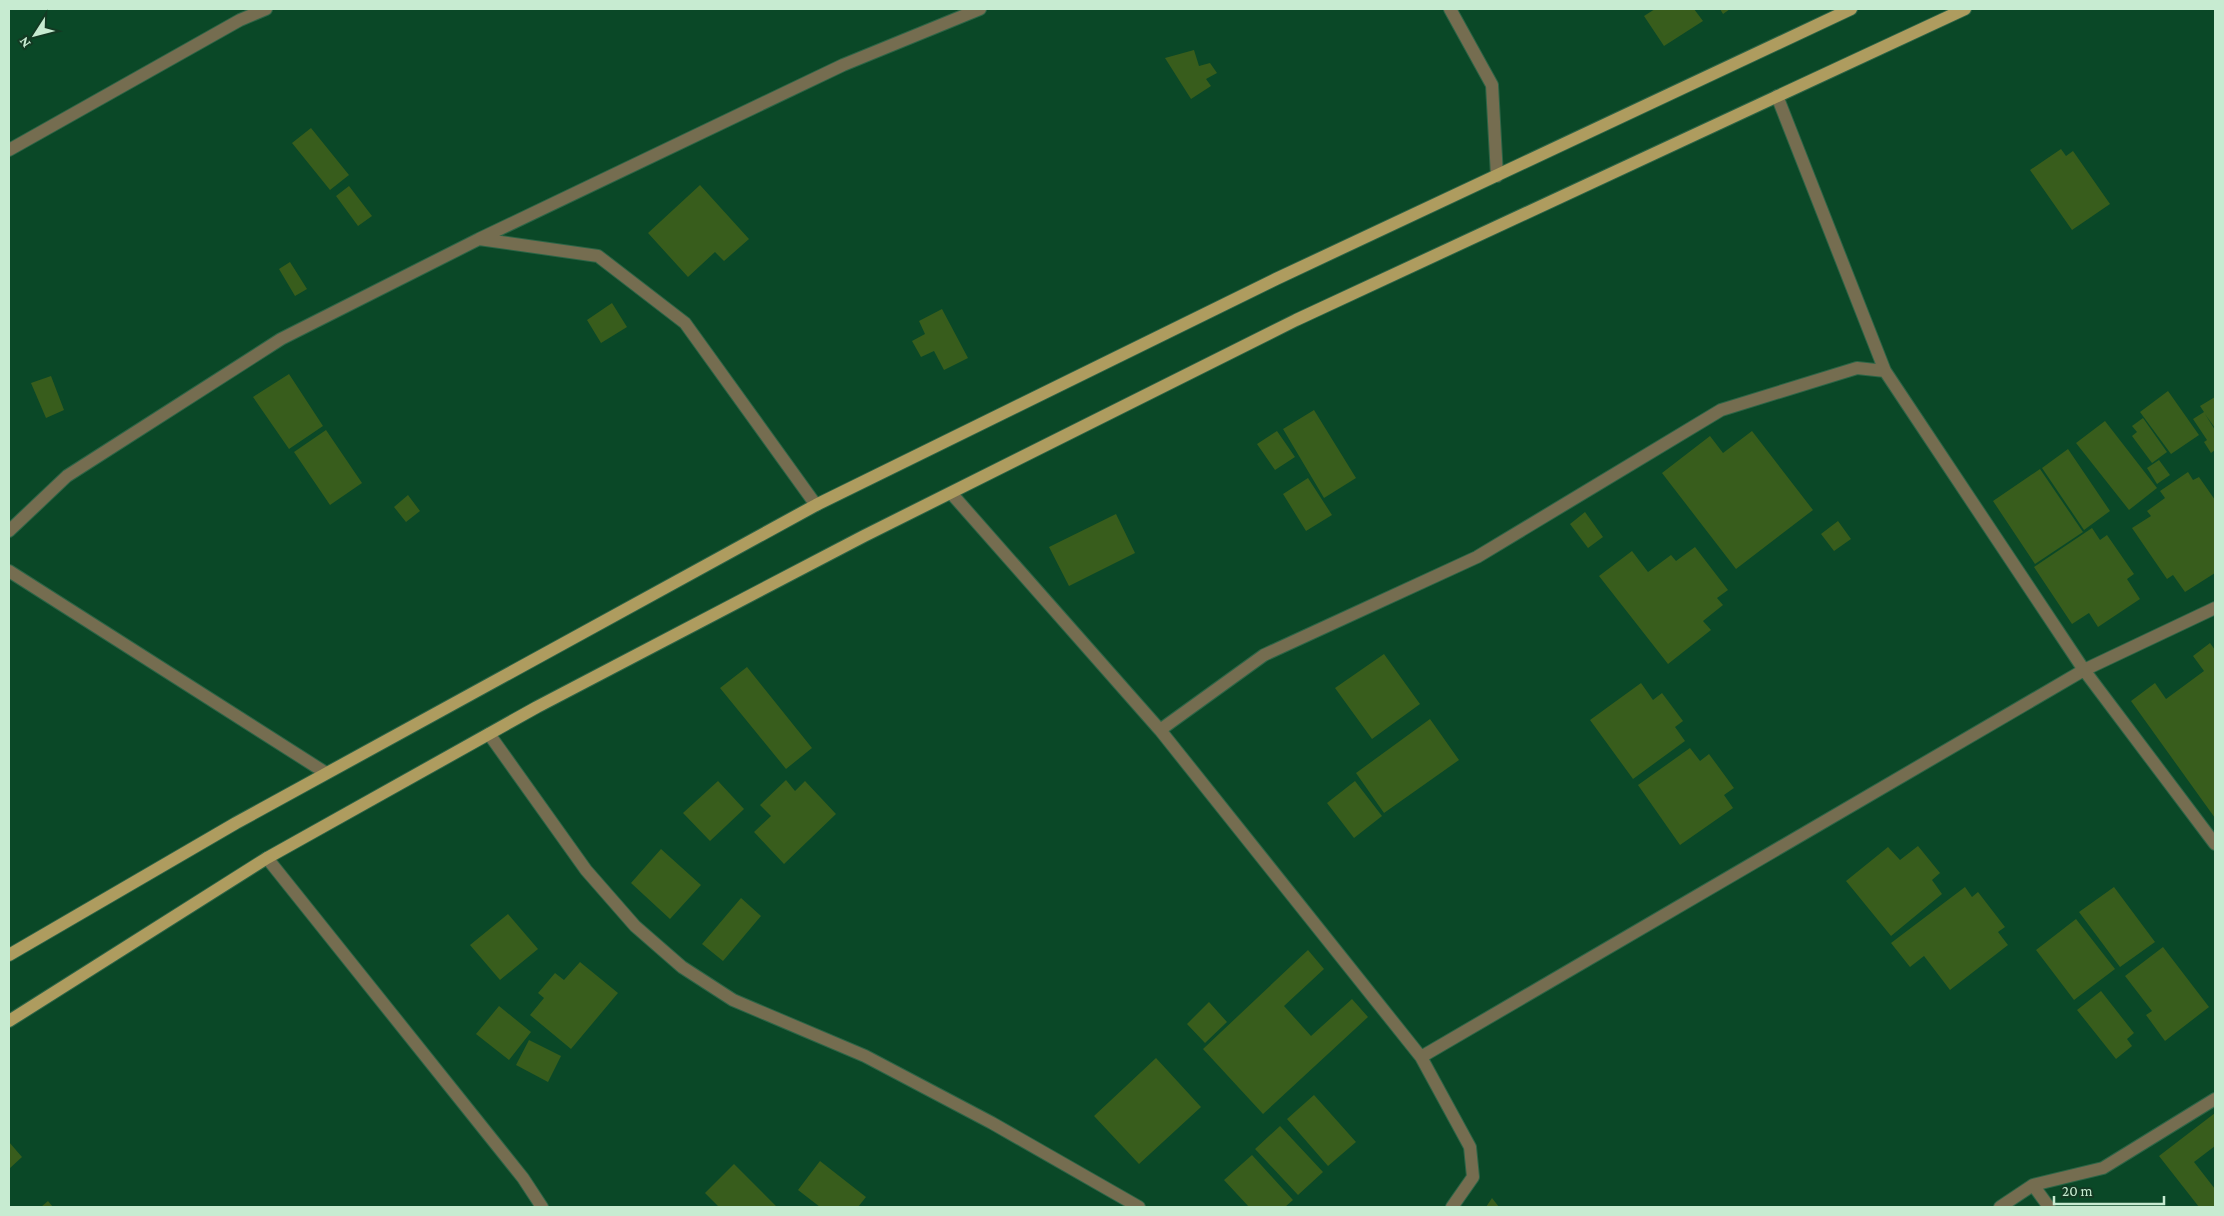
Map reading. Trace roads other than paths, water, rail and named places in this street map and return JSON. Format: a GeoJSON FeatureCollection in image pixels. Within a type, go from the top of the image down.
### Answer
{"type":"FeatureCollection","features":[{"type":"Feature","properties":{"kind":"main road"},"geometry":{"type":"LineString","coordinates":[[9,955],[326,773],[816,505],[1276,279],[1851,9]]}},
{"type":"Feature","properties":{"kind":"main road"},"geometry":{"type":"LineString","coordinates":[[9,1020],[267,858],[489,734],[838,550],[1296,320],[1965,9]]}},
{"type":"Feature","properties":{"kind":"street"},"geometry":{"type":"LineString","coordinates":[[9,150],[240,20],[266,9]]}},
{"type":"Feature","properties":{"kind":"street"},"geometry":{"type":"LineString","coordinates":[[9,531],[67,476],[281,339],[479,239],[843,65],[980,9]]}},
{"type":"Feature","properties":{"kind":"street"},"geometry":{"type":"LineString","coordinates":[[1450,9],[1492,85],[1497,176]]}},
{"type":"Feature","properties":{"kind":"street"},"geometry":{"type":"LineString","coordinates":[[1777,96],[1885,371],[2084,670],[2215,844]]}},
{"type":"Feature","properties":{"kind":"street"},"geometry":{"type":"LineString","coordinates":[[479,239],[598,256],[685,323],[816,505]]}},
{"type":"Feature","properties":{"kind":"street"},"geometry":{"type":"LineString","coordinates":[[1160,730],[1264,655],[1477,557],[1721,410],[1857,368],[1885,371]]}},
{"type":"Feature","properties":{"kind":"street"},"geometry":{"type":"LineString","coordinates":[[951,493],[1160,730],[1421,1057],[1470,1147],[1473,1177],[1452,1207]]}},
{"type":"Feature","properties":{"kind":"street"},"geometry":{"type":"LineString","coordinates":[[9,571],[326,773]]}},
{"type":"Feature","properties":{"kind":"street"},"geometry":{"type":"LineString","coordinates":[[1421,1057],[2084,670],[2215,608]]}},
{"type":"Feature","properties":{"kind":"street"},"geometry":{"type":"LineString","coordinates":[[489,734],[586,870],[634,926],[682,967],[733,1000],[865,1056],[992,1123],[1139,1207]]}},
{"type":"Feature","properties":{"kind":"street"},"geometry":{"type":"LineString","coordinates":[[267,858],[523,1178],[542,1207]]}},
{"type":"Feature","properties":{"kind":"street"},"geometry":{"type":"LineString","coordinates":[[2000,1207],[2033,1185],[2103,1168],[2215,1099]]}},
{"type":"Feature","properties":{"kind":"street"},"geometry":{"type":"LineString","coordinates":[[2033,1185],[2049,1207]]}}]}
